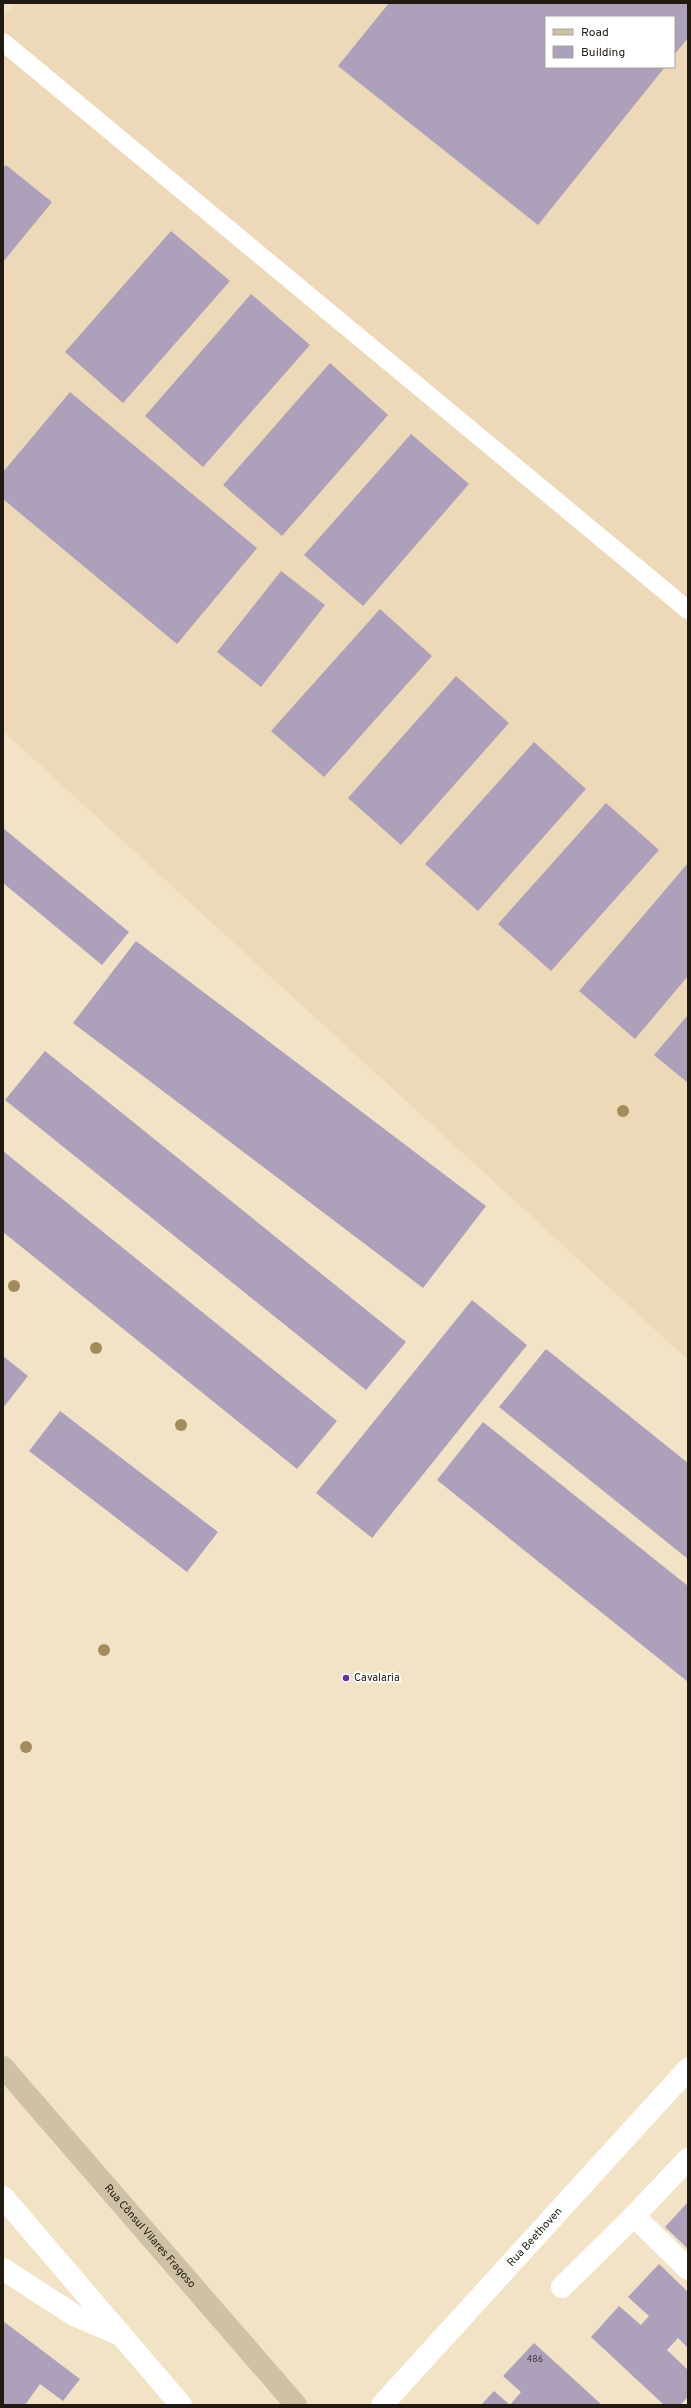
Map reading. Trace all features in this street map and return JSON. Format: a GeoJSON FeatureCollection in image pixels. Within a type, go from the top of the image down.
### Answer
{"type":"FeatureCollection","features":[{"type":"Feature","properties":{"kind":"street","name":"Rua Cônsul Vilares Fragoso"},"geometry":{"type":"LineString","coordinates":[[3,2067],[296,2405]]}},
{"type":"Feature","properties":{"kind":"street","name":"Rua Beethoven"},"geometry":{"type":"LineString","coordinates":[[382,2405],[688,2069]]}},
{"type":"Feature","properties":{"kind":"street"},"geometry":{"type":"LineString","coordinates":[[562,2287],[634,2216],[688,2159]]}},
{"type":"Feature","properties":{"kind":"street"},"geometry":{"type":"LineString","coordinates":[[3,2197],[181,2405]]}},
{"type":"Feature","properties":{"kind":"street"},"geometry":{"type":"LineString","coordinates":[[634,2216],[688,2269]]}},
{"type":"Feature","properties":{"kind":"street"},"geometry":{"type":"LineString","coordinates":[[3,2268],[74,2315],[122,2336]]}},
{"type":"Feature","properties":{"kind":"lane"},"geometry":{"type":"LineString","coordinates":[[3,42],[688,610]]}},
{"type":"Feature","properties":{"kind":"shaded area"},"geometry":{"type":"Polygon","coordinates":[[[15,3],[688,3],[688,1360],[3,731],[3,18],[15,3]]]}},
{"type":"Feature","properties":{"kind":"building"},"geometry":{"type":"Polygon","coordinates":[[[389,3],[688,3],[688,38],[675,54],[675,16],[545,16],[545,68],[664,68],[538,225],[338,66],[389,3]]]}},
{"type":"Feature","properties":{"kind":"building"},"geometry":{"type":"Polygon","coordinates":[[[6,165],[52,202],[3,262],[3,168],[6,165]]]}},
{"type":"Feature","properties":{"kind":"building"},"geometry":{"type":"Polygon","coordinates":[[[171,231],[230,281],[123,403],[65,352],[171,231]]]}},
{"type":"Feature","properties":{"kind":"building"},"geometry":{"type":"Polygon","coordinates":[[[251,294],[310,345],[203,467],[145,416],[251,294]]]}},
{"type":"Feature","properties":{"kind":"building"},"geometry":{"type":"Polygon","coordinates":[[[330,363],[388,415],[282,536],[223,485],[330,363]]]}},
{"type":"Feature","properties":{"kind":"building"},"geometry":{"type":"Polygon","coordinates":[[[70,392],[257,548],[177,644],[3,499],[3,472],[70,392]]]}},
{"type":"Feature","properties":{"kind":"building"},"geometry":{"type":"Polygon","coordinates":[[[411,434],[469,484],[363,606],[304,555],[411,434]]]}},
{"type":"Feature","properties":{"kind":"building"},"geometry":{"type":"Polygon","coordinates":[[[281,571],[325,605],[261,687],[217,652],[281,571]]]}},
{"type":"Feature","properties":{"kind":"building"},"geometry":{"type":"Polygon","coordinates":[[[380,609],[432,656],[324,777],[271,731],[380,609]]]}},
{"type":"Feature","properties":{"kind":"building"},"geometry":{"type":"Polygon","coordinates":[[[456,676],[509,723],[401,845],[348,798],[456,676]]]}},
{"type":"Feature","properties":{"kind":"building"},"geometry":{"type":"Polygon","coordinates":[[[534,742],[586,789],[478,911],[425,864],[534,742]]]}},
{"type":"Feature","properties":{"kind":"building"},"geometry":{"type":"Polygon","coordinates":[[[606,803],[659,850],[551,971],[498,924],[606,803]]]}},
{"type":"Feature","properties":{"kind":"building"},"geometry":{"type":"Polygon","coordinates":[[[3,828],[129,932],[102,965],[3,883],[3,828]]]}},
{"type":"Feature","properties":{"kind":"building"},"geometry":{"type":"Polygon","coordinates":[[[688,863],[688,976],[635,1039],[579,991],[688,863]]]}},
{"type":"Feature","properties":{"kind":"building"},"geometry":{"type":"Polygon","coordinates":[[[136,941],[486,1206],[423,1288],[73,1023],[136,941]]]}},
{"type":"Feature","properties":{"kind":"building"},"geometry":{"type":"Polygon","coordinates":[[[688,1015],[688,1083],[654,1055],[688,1015]]]}},
{"type":"Feature","properties":{"kind":"building"},"geometry":{"type":"Polygon","coordinates":[[[45,1051],[406,1342],[366,1390],[5,1100],[45,1051]]]}},
{"type":"Feature","properties":{"kind":"building"},"geometry":{"type":"Polygon","coordinates":[[[3,1151],[337,1421],[297,1469],[3,1232],[3,1151]]]}},
{"type":"Feature","properties":{"kind":"building"},"geometry":{"type":"Polygon","coordinates":[[[472,1300],[527,1345],[372,1538],[316,1493],[472,1300]]]}},
{"type":"Feature","properties":{"kind":"building"},"geometry":{"type":"Polygon","coordinates":[[[546,1349],[688,1463],[688,1559],[499,1407],[546,1349]]]}},
{"type":"Feature","properties":{"kind":"building"},"geometry":{"type":"Polygon","coordinates":[[[3,1356],[28,1376],[3,1408],[3,1356]]]}},
{"type":"Feature","properties":{"kind":"building"},"geometry":{"type":"Polygon","coordinates":[[[60,1411],[218,1532],[187,1572],[29,1451],[60,1411]]]}},
{"type":"Feature","properties":{"kind":"building"},"geometry":{"type":"Polygon","coordinates":[[[483,1422],[688,1586],[688,1682],[437,1480],[483,1422]]]}},
{"type":"Feature","properties":{"kind":"building"},"geometry":{"type":"Polygon","coordinates":[[[688,2202],[688,2249],[665,2227],[688,2202]]]}},
{"type":"Feature","properties":{"kind":"building"},"geometry":{"type":"Polygon","coordinates":[[[659,2264],[688,2292],[688,2348],[678,2338],[667,2350],[688,2370],[688,2397],[680,2405],[664,2405],[591,2337],[619,2306],[641,2325],[649,2316],[628,2297],[659,2264]]]}},
{"type":"Feature","properties":{"kind":"building"},"geometry":{"type":"Polygon","coordinates":[[[3,2321],[80,2379],[63,2401],[40,2384],[25,2405],[3,2405],[3,2321]]]}},
{"type":"Feature","properties":{"kind":"building"},"geometry":{"type":"Polygon","coordinates":[[[534,2343],[602,2405],[510,2405],[521,2392],[503,2376],[534,2343]]]}},
{"type":"Feature","properties":{"kind":"building"},"geometry":{"type":"Polygon","coordinates":[[[494,2391],[510,2405],[481,2405],[494,2391]]]}},
{"type":"Feature","properties":{"kind":"place","name":"Cavalaria"},"geometry":{"type":"Point","coordinates":[346,1678]}}]}
